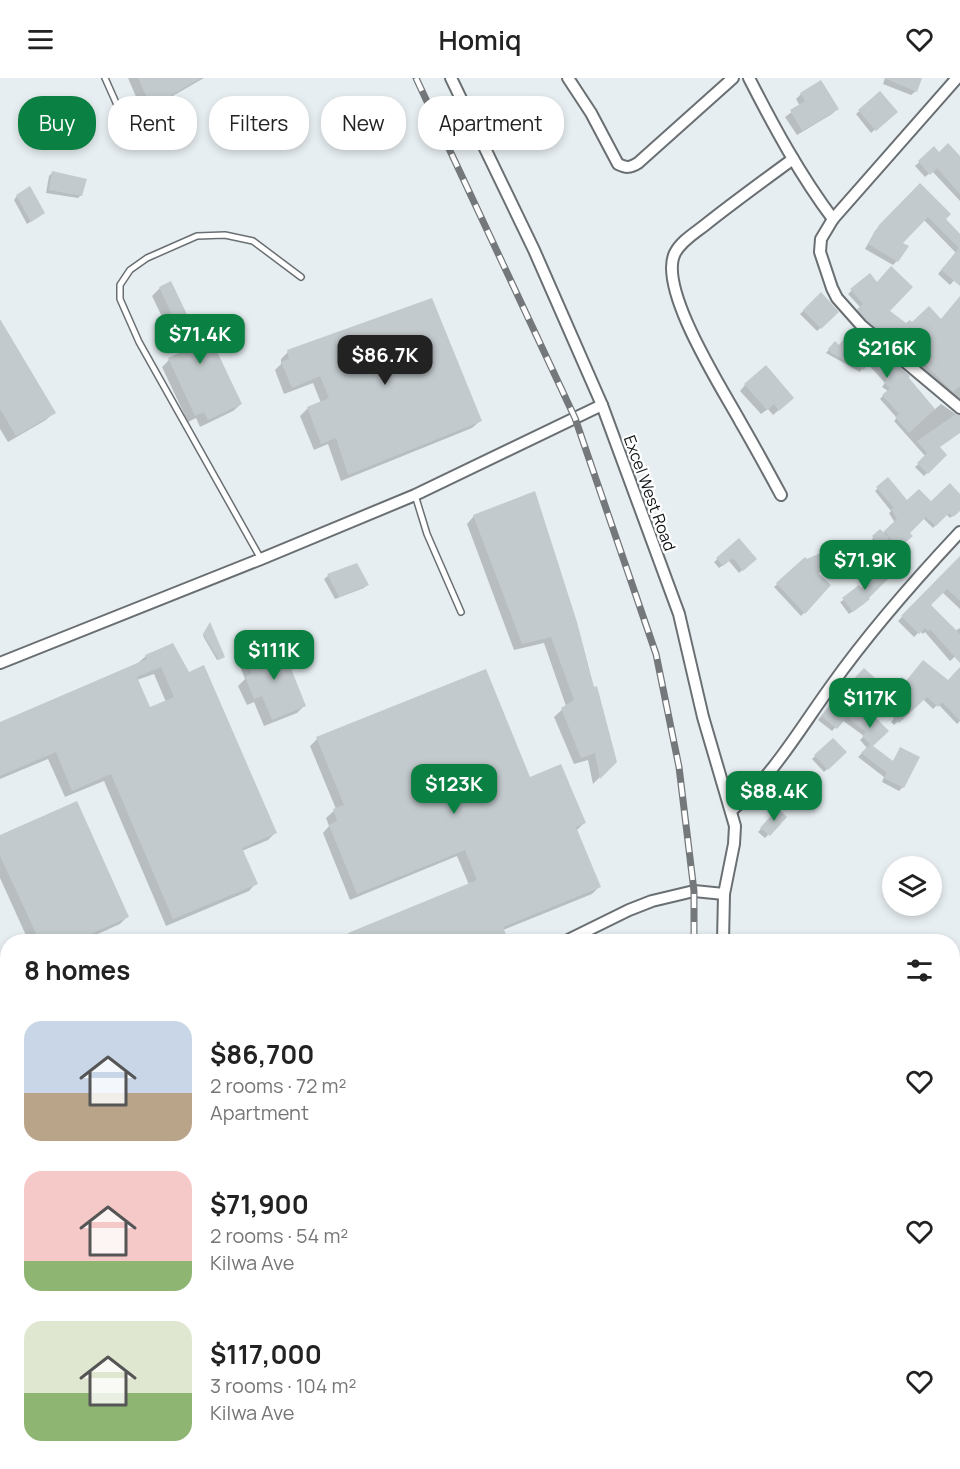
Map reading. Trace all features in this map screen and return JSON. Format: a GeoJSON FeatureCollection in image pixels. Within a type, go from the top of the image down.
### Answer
{"type":"FeatureCollection","features":[{"type":"Feature","properties":{"kind":"street","name":"Excel West Road"},"geometry":{"type":"LineString","coordinates":[[451,78],[534,250],[602,405],[679,614],[703,717],[735,826],[734,844],[724,894],[723,934]]}},
{"type":"Feature","properties":{"kind":"street"},"geometry":{"type":"LineString","coordinates":[[568,78],[618,164],[625,167],[638,163],[733,78]]}},
{"type":"Feature","properties":{"kind":"street"},"geometry":{"type":"LineString","coordinates":[[749,78],[810,188],[833,219]]}},
{"type":"Feature","properties":{"kind":"street"},"geometry":{"type":"LineString","coordinates":[[957,78],[833,219],[821,239],[820,252],[837,298],[861,325],[960,408]]}},
{"type":"Feature","properties":{"kind":"street"},"geometry":{"type":"LineString","coordinates":[[781,495],[689,327],[675,289],[671,262],[676,250],[688,238],[793,159]]}},
{"type":"Feature","properties":{"kind":"street"},"geometry":{"type":"LineString","coordinates":[[0,663],[415,495],[602,405]]}},
{"type":"Feature","properties":{"kind":"street"},"geometry":{"type":"LineString","coordinates":[[732,810],[752,794],[766,778],[788,750],[831,685],[914,581],[958,539]]}},
{"type":"Feature","properties":{"kind":"street"},"geometry":{"type":"LineString","coordinates":[[580,934],[652,901],[694,891],[724,894]]}},
{"type":"Feature","properties":{"kind":"lane"},"geometry":{"type":"LineString","coordinates":[[105,78],[113,96]]}},
{"type":"Feature","properties":{"kind":"lane"},"geometry":{"type":"LineString","coordinates":[[261,559],[139,342],[120,299],[120,285],[130,270],[147,258],[197,236],[225,235],[254,241],[301,277]]}},
{"type":"Feature","properties":{"kind":"lane"},"geometry":{"type":"LineString","coordinates":[[415,495],[427,534],[461,612]]}},
{"type":"Feature","properties":{"kind":"building"},"geometry":{"type":"Polygon","coordinates":[[[138,78],[201,78],[170,96],[146,96],[138,78]]]}},
{"type":"Feature","properties":{"kind":"building"},"geometry":{"type":"Polygon","coordinates":[[[884,78],[922,78],[917,92],[884,78]]]}},
{"type":"Feature","properties":{"kind":"building"},"geometry":{"type":"Polygon","coordinates":[[[821,80],[839,109],[802,131],[790,110],[805,101],[800,93],[821,80]]]}},
{"type":"Feature","properties":{"kind":"building"},"geometry":{"type":"Polygon","coordinates":[[[880,91],[898,112],[876,131],[858,110],[880,91]]]}},
{"type":"Feature","properties":{"kind":"building"},"geometry":{"type":"Polygon","coordinates":[[[948,143],[960,156],[960,194],[937,168],[930,175],[918,161],[934,146],[939,152],[948,143]]]}},
{"type":"Feature","properties":{"kind":"building"},"geometry":{"type":"Polygon","coordinates":[[[52,171],[87,179],[82,196],[49,190],[52,171]]]}},
{"type":"Feature","properties":{"kind":"building"},"geometry":{"type":"Polygon","coordinates":[[[920,183],[951,214],[946,219],[960,234],[960,286],[941,270],[959,248],[928,217],[903,243],[909,246],[898,262],[868,244],[879,225],[920,183]]]}},
{"type":"Feature","properties":{"kind":"building"},"geometry":{"type":"Polygon","coordinates":[[[30,186],[45,213],[31,222],[16,195],[30,186]]]}},
{"type":"Feature","properties":{"kind":"building"},"geometry":{"type":"Polygon","coordinates":[[[891,266],[913,287],[890,311],[906,323],[910,320],[912,322],[929,306],[941,319],[960,296],[960,386],[953,392],[920,359],[918,363],[866,320],[857,309],[863,304],[850,289],[870,273],[877,282],[891,266]]]}},
{"type":"Feature","properties":{"kind":"building"},"geometry":{"type":"Polygon","coordinates":[[[171,281],[193,327],[203,322],[242,404],[208,420],[204,412],[195,416],[168,358],[188,349],[159,287],[171,281]]]}},
{"type":"Feature","properties":{"kind":"building"},"geometry":{"type":"Polygon","coordinates":[[[821,292],[839,312],[821,329],[803,310],[821,292]]]}},
{"type":"Feature","properties":{"kind":"building"},"geometry":{"type":"Polygon","coordinates":[[[432,298],[482,421],[348,475],[336,438],[321,444],[307,407],[329,398],[320,376],[292,388],[281,362],[289,359],[287,350],[432,298]]]}},
{"type":"Feature","properties":{"kind":"building"},"geometry":{"type":"Polygon","coordinates":[[[0,319],[56,413],[16,436],[0,409],[0,319]]]}},
{"type":"Feature","properties":{"kind":"building"},"geometry":{"type":"Polygon","coordinates":[[[853,328],[910,376],[909,378],[935,409],[909,433],[895,417],[899,414],[882,395],[890,388],[884,383],[887,379],[869,359],[864,370],[831,353],[828,349],[835,341],[839,345],[853,328]]]}},
{"type":"Feature","properties":{"kind":"building"},"geometry":{"type":"Polygon","coordinates":[[[766,365],[794,398],[779,411],[774,404],[767,410],[744,384],[766,365]]]}},
{"type":"Feature","properties":{"kind":"building"},"geometry":{"type":"Polygon","coordinates":[[[956,414],[960,415],[960,433],[940,447],[947,455],[928,474],[917,463],[927,453],[917,441],[956,414]]]}},
{"type":"Feature","properties":{"kind":"building"},"geometry":{"type":"Polygon","coordinates":[[[888,477],[907,500],[919,489],[931,501],[950,483],[960,494],[960,511],[953,517],[949,513],[936,526],[926,517],[910,533],[913,536],[899,548],[884,531],[897,519],[891,509],[894,508],[876,487],[888,477]]]}},
{"type":"Feature","properties":{"kind":"building"},"geometry":{"type":"Polygon","coordinates":[[[535,491],[577,622],[594,687],[597,686],[617,762],[600,779],[595,753],[581,758],[561,708],[574,700],[551,637],[522,644],[473,515],[535,491]]]}},
{"type":"Feature","properties":{"kind":"building"},"geometry":{"type":"Polygon","coordinates":[[[880,529],[889,538],[880,545],[872,536],[880,529]]]}},
{"type":"Feature","properties":{"kind":"building"},"geometry":{"type":"Polygon","coordinates":[[[739,538],[757,559],[743,571],[733,558],[723,566],[716,558],[739,538]]]}},
{"type":"Feature","properties":{"kind":"building"},"geometry":{"type":"Polygon","coordinates":[[[834,547],[841,562],[818,573],[831,585],[805,614],[776,583],[805,557],[807,559],[834,547]]]}},
{"type":"Feature","properties":{"kind":"building"},"geometry":{"type":"Polygon","coordinates":[[[960,556],[960,601],[947,589],[931,605],[960,634],[960,663],[930,629],[928,631],[925,628],[919,634],[901,616],[960,556]]]}},
{"type":"Feature","properties":{"kind":"building"},"geometry":{"type":"Polygon","coordinates":[[[357,563],[369,585],[339,597],[327,574],[357,563]]]}},
{"type":"Feature","properties":{"kind":"building"},"geometry":{"type":"Polygon","coordinates":[[[880,568],[890,577],[870,599],[853,612],[842,598],[859,585],[861,588],[880,568]]]}},
{"type":"Feature","properties":{"kind":"building"},"geometry":{"type":"Polygon","coordinates":[[[210,622],[225,657],[219,660],[203,634],[210,622]]]}},
{"type":"Feature","properties":{"kind":"building"},"geometry":{"type":"Polygon","coordinates":[[[280,641],[306,706],[272,720],[262,696],[254,699],[245,677],[252,673],[246,655],[280,641]]]}},
{"type":"Feature","properties":{"kind":"building"},"geometry":{"type":"Polygon","coordinates":[[[173,643],[189,672],[204,665],[277,833],[242,848],[258,884],[173,919],[111,774],[72,791],[56,752],[0,776],[0,722],[147,659],[145,655],[173,643]],[[161,667],[137,677],[150,707],[174,697],[161,667]]]}},
{"type":"Feature","properties":{"kind":"building"},"geometry":{"type":"Polygon","coordinates":[[[923,660],[948,680],[960,667],[960,721],[942,702],[938,707],[927,697],[899,723],[893,718],[908,700],[893,685],[902,677],[906,681],[923,660]]]}},
{"type":"Feature","properties":{"kind":"building"},"geometry":{"type":"Polygon","coordinates":[[[864,668],[877,680],[858,700],[889,731],[873,746],[893,761],[900,747],[920,757],[904,788],[884,778],[887,773],[861,753],[870,744],[862,736],[866,732],[847,717],[837,729],[821,716],[843,688],[864,668]]]}},
{"type":"Feature","properties":{"kind":"building"},"geometry":{"type":"Polygon","coordinates":[[[486,669],[530,777],[561,764],[586,823],[576,827],[601,887],[503,927],[506,934],[348,934],[477,880],[465,850],[357,894],[329,825],[337,821],[333,809],[344,805],[316,737],[486,669]]]}},
{"type":"Feature","properties":{"kind":"building"},"geometry":{"type":"Polygon","coordinates":[[[833,738],[847,752],[828,770],[814,755],[833,738]]]}},
{"type":"Feature","properties":{"kind":"building"},"geometry":{"type":"Polygon","coordinates":[[[807,778],[817,789],[801,803],[791,792],[807,778]]]}},
{"type":"Feature","properties":{"kind":"building"},"geometry":{"type":"Polygon","coordinates":[[[77,801],[129,917],[91,934],[36,934],[0,856],[0,835],[77,801]]]}},
{"type":"Feature","properties":{"kind":"building"},"geometry":{"type":"Polygon","coordinates":[[[778,808],[787,817],[770,836],[760,828],[778,808]]]}},
{"type":"Feature","properties":{"kind":"railway"},"geometry":{"type":"LineString","coordinates":[[416,78],[575,418],[656,654],[679,767],[694,891],[694,934]]}}]}
